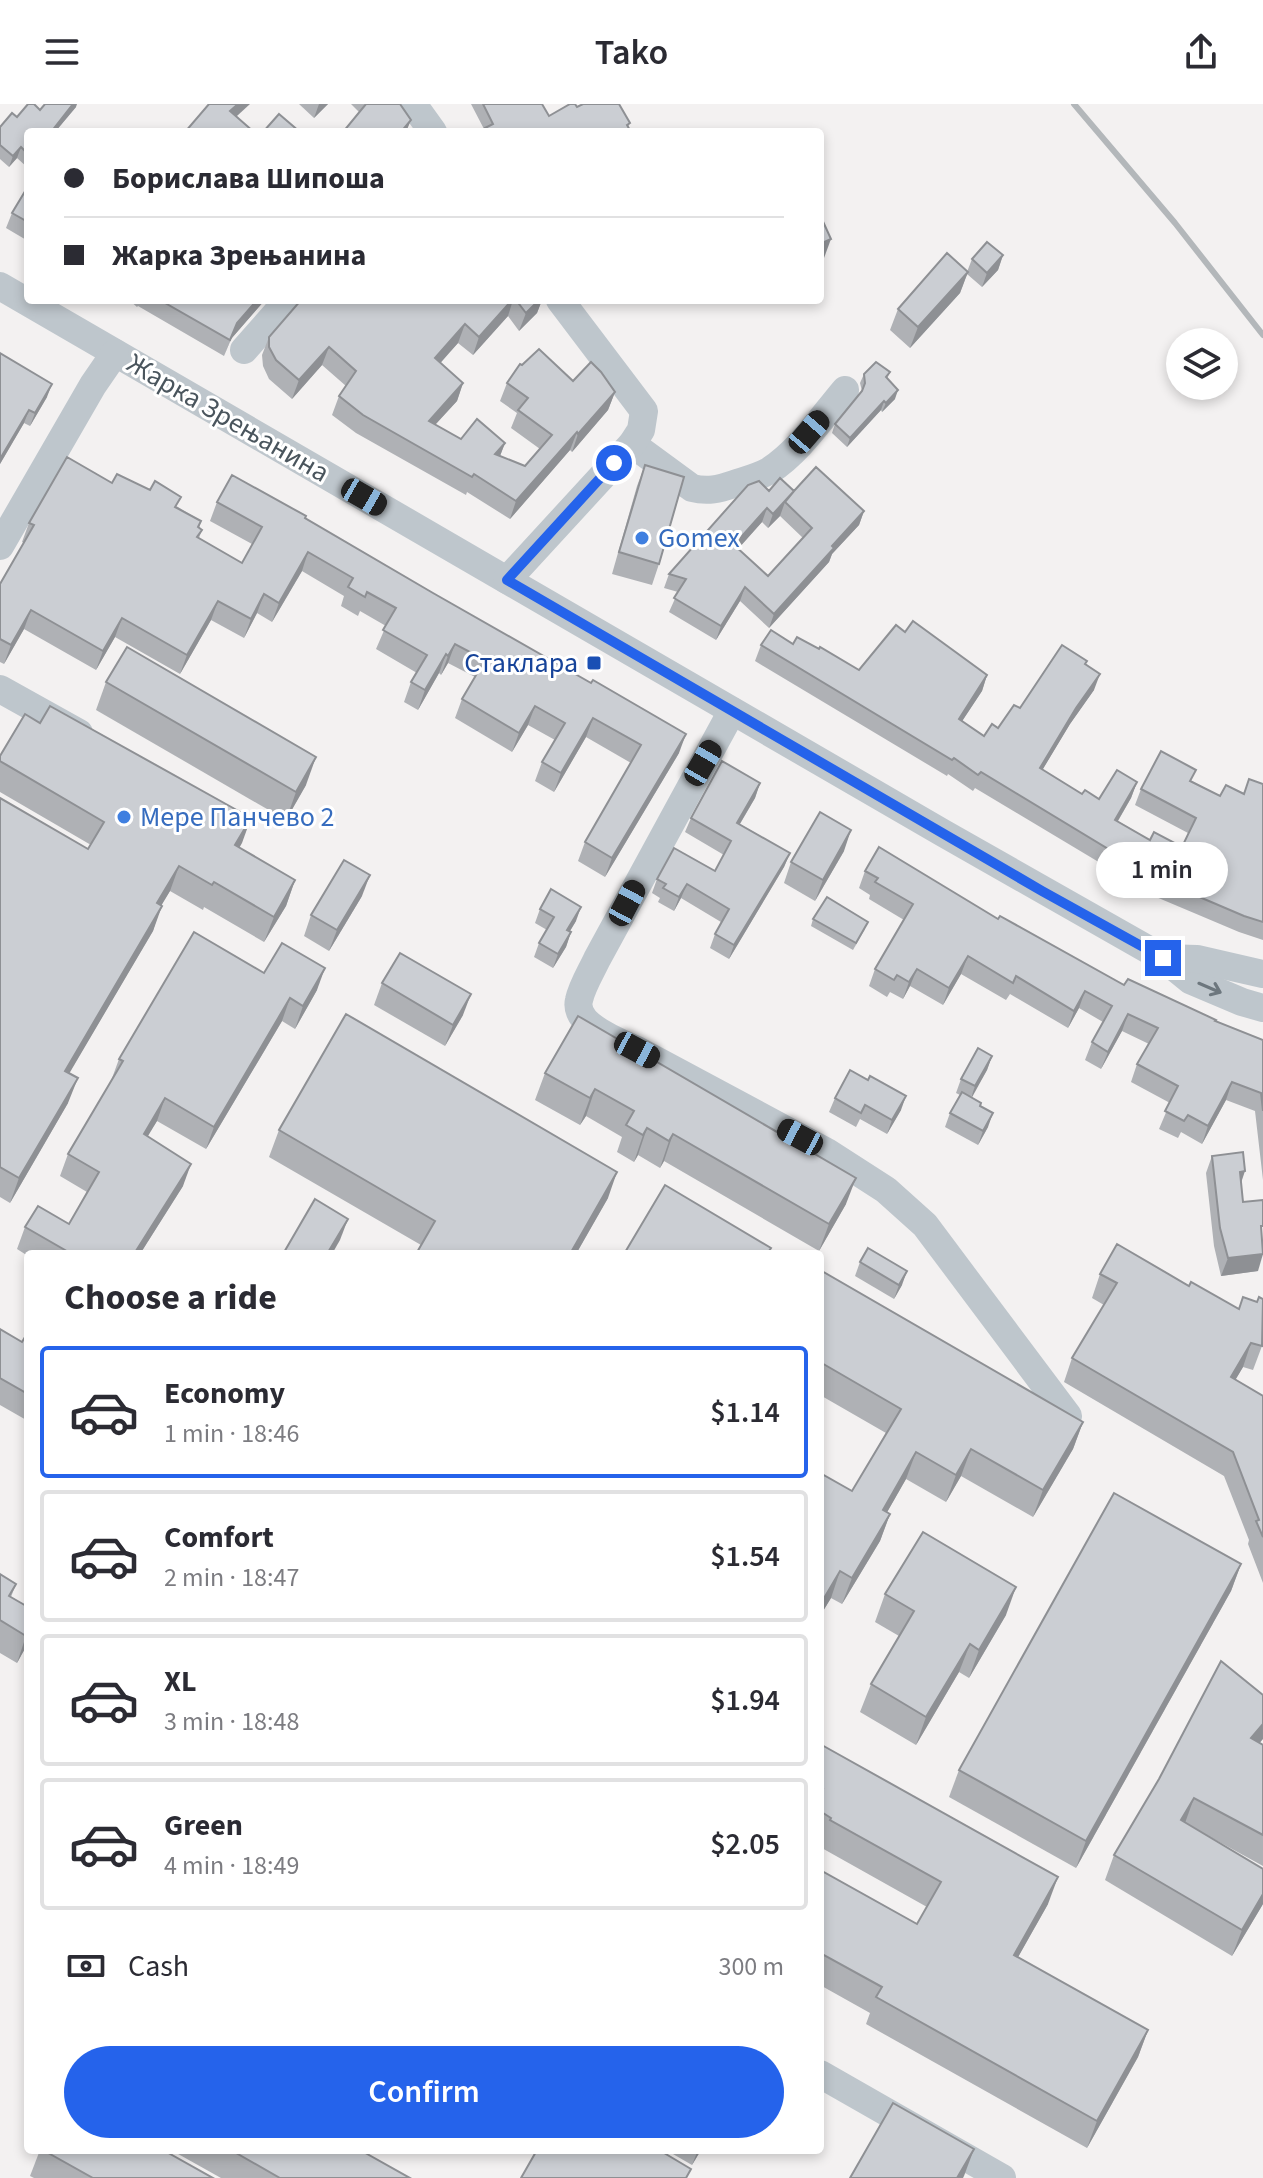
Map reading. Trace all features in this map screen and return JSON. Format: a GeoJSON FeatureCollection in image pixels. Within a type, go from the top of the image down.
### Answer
{"type":"FeatureCollection","features":[{"type":"Feature","properties":{"kind":"street"},"geometry":{"type":"LineString","coordinates":[[413,104],[430,128]]}},
{"type":"Feature","properties":{"kind":"street","name":"Жарка Зрењанина"},"geometry":{"type":"LineString","coordinates":[[0,286],[24,300]]}},
{"type":"Feature","properties":{"kind":"street","name":"Жарка Зрењанина"},"geometry":{"type":"LineString","coordinates":[[31,304],[1163,958],[1190,980],[1263,1008]]}},
{"type":"Feature","properties":{"kind":"street"},"geometry":{"type":"LineString","coordinates":[[244,350],[284,304]]}},
{"type":"Feature","properties":{"kind":"street"},"geometry":{"type":"LineString","coordinates":[[507,580],[632,444],[641,430],[644,411],[563,304]]}},
{"type":"Feature","properties":{"kind":"street"},"geometry":{"type":"LineString","coordinates":[[0,546],[93,385],[115,353]]}},
{"type":"Feature","properties":{"kind":"street"},"geometry":{"type":"LineString","coordinates":[[632,444],[692,488],[714,490],[771,470],[791,453],[845,390]]}},
{"type":"Feature","properties":{"kind":"street"},"geometry":{"type":"LineString","coordinates":[[0,689],[96,742]]}},
{"type":"Feature","properties":{"kind":"street"},"geometry":{"type":"LineString","coordinates":[[732,711],[597,959],[579,1000],[586,1022],[608,1037],[827,1152],[886,1190],[925,1225],[1068,1416]]}},
{"type":"Feature","properties":{"kind":"street","name":"Жарка Зрењанина"},"geometry":{"type":"LineString","coordinates":[[1163,958],[1197,959],[1263,974]]}},
{"type":"Feature","properties":{"kind":"street"},"geometry":{"type":"LineString","coordinates":[[824,2076],[1002,2178]]}},
{"type":"Feature","properties":{"kind":"building"},"geometry":{"type":"Polygon","coordinates":[[[28,104],[34,104],[40,110],[45,104],[73,104],[54,128],[24,128],[24,150],[21,147],[13,156],[0,145],[0,127],[12,113],[17,117],[28,104]]]}},
{"type":"Feature","properties":{"kind":"building"},"geometry":{"type":"Polygon","coordinates":[[[209,104],[238,104],[230,111],[249,128],[188,128],[209,104]]]}},
{"type":"Feature","properties":{"kind":"building"},"geometry":{"type":"Polygon","coordinates":[[[366,104],[400,104],[411,120],[404,128],[346,128],[366,104]]]}},
{"type":"Feature","properties":{"kind":"building"},"geometry":{"type":"Polygon","coordinates":[[[483,104],[542,104],[549,116],[570,104],[577,107],[583,104],[619,104],[630,123],[627,125],[629,128],[485,128],[493,124],[483,104]]]}},
{"type":"Feature","properties":{"kind":"building"},"geometry":{"type":"Polygon","coordinates":[[[279,114],[295,128],[267,128],[279,114]]]}},
{"type":"Feature","properties":{"kind":"building"},"geometry":{"type":"Polygon","coordinates":[[[24,193],[24,220],[12,213],[24,193]]]}},
{"type":"Feature","properties":{"kind":"building"},"geometry":{"type":"Polygon","coordinates":[[[824,224],[831,239],[824,242],[824,224]]]}},
{"type":"Feature","properties":{"kind":"building"},"geometry":{"type":"Polygon","coordinates":[[[987,242],[1003,255],[987,273],[972,259],[987,242]]]}},
{"type":"Feature","properties":{"kind":"building"},"geometry":{"type":"Polygon","coordinates":[[[947,253],[968,272],[918,327],[898,309],[947,253]]]}},
{"type":"Feature","properties":{"kind":"building"},"geometry":{"type":"Polygon","coordinates":[[[167,304],[254,304],[237,323],[230,340],[167,304]]]}},
{"type":"Feature","properties":{"kind":"building"},"geometry":{"type":"Polygon","coordinates":[[[298,304],[508,304],[479,337],[465,324],[435,358],[463,383],[429,421],[461,439],[477,419],[505,443],[495,454],[525,466],[552,435],[518,410],[528,398],[507,383],[520,364],[539,349],[573,381],[591,362],[615,392],[516,501],[474,474],[472,477],[363,415],[339,396],[356,371],[329,347],[299,380],[276,360],[269,347],[269,337],[298,304]]]}},
{"type":"Feature","properties":{"kind":"building"},"geometry":{"type":"Polygon","coordinates":[[[519,304],[535,304],[526,313],[519,304]]]}},
{"type":"Feature","properties":{"kind":"building"},"geometry":{"type":"Polygon","coordinates":[[[0,353],[52,384],[35,413],[29,410],[0,459],[0,353]]]}},
{"type":"Feature","properties":{"kind":"building"},"geometry":{"type":"Polygon","coordinates":[[[876,362],[890,372],[886,377],[898,390],[850,438],[835,424],[862,391],[864,374],[876,362]]]}},
{"type":"Feature","properties":{"kind":"building"},"geometry":{"type":"Polygon","coordinates":[[[67,457],[112,483],[117,474],[150,490],[155,481],[181,497],[175,507],[201,521],[198,527],[202,530],[197,537],[242,563],[262,527],[217,502],[232,475],[433,593],[686,734],[612,858],[585,842],[641,745],[593,718],[561,773],[542,762],[565,723],[535,706],[519,733],[462,699],[485,660],[455,644],[425,690],[411,682],[427,655],[383,630],[396,608],[367,592],[365,597],[348,587],[353,578],[308,552],[279,603],[264,594],[251,619],[218,601],[187,655],[122,618],[103,651],[31,610],[11,645],[0,639],[0,584],[34,525],[29,523],[67,457]]]}},
{"type":"Feature","properties":{"kind":"building"},"geometry":{"type":"Polygon","coordinates":[[[645,465],[684,477],[659,564],[619,552],[645,465]]]}},
{"type":"Feature","properties":{"kind":"building"},"geometry":{"type":"Polygon","coordinates":[[[816,467],[864,511],[774,614],[745,587],[721,626],[674,598],[686,579],[669,574],[748,485],[759,481],[769,491],[780,478],[794,491],[816,467]],[[794,491],[773,514],[767,508],[734,545],[768,576],[812,528],[785,502],[794,491]]]}},
{"type":"Feature","properties":{"kind":"building"},"geometry":{"type":"Polygon","coordinates":[[[913,621],[987,675],[959,719],[984,736],[992,724],[998,728],[1014,705],[1020,708],[1062,645],[1087,661],[1085,664],[1100,674],[1040,768],[1082,794],[1085,790],[1099,799],[1117,770],[1137,782],[1115,820],[1150,840],[1154,832],[1182,847],[1196,818],[1141,789],[1161,751],[1196,770],[1190,781],[1220,796],[1226,785],[1244,794],[1249,779],[1263,784],[1263,922],[1155,878],[1122,861],[1123,858],[981,772],[978,775],[954,758],[952,760],[761,645],[771,630],[793,644],[797,637],[820,647],[859,670],[896,625],[905,632],[913,621]]]}},
{"type":"Feature","properties":{"kind":"building"},"geometry":{"type":"Polygon","coordinates":[[[127,647],[316,757],[296,792],[106,682],[127,647]]]}},
{"type":"Feature","properties":{"kind":"building"},"geometry":{"type":"Polygon","coordinates":[[[50,706],[251,818],[235,845],[295,880],[274,917],[214,882],[212,885],[179,866],[157,903],[162,906],[65,1071],[78,1078],[19,1178],[0,1167],[0,798],[88,849],[104,822],[0,761],[25,714],[40,723],[50,706]]]}},
{"type":"Feature","properties":{"kind":"building"},"geometry":{"type":"Polygon","coordinates":[[[722,761],[760,783],[737,823],[790,853],[734,945],[715,934],[729,909],[687,884],[679,897],[663,888],[666,884],[657,879],[674,848],[715,871],[731,841],[691,818],[722,761]]]}},
{"type":"Feature","properties":{"kind":"building"},"geometry":{"type":"Polygon","coordinates":[[[820,812],[851,830],[823,880],[791,862],[820,812]]]}},
{"type":"Feature","properties":{"kind":"building"},"geometry":{"type":"Polygon","coordinates":[[[879,847],[998,919],[1000,916],[1124,985],[1128,979],[1215,1021],[1263,1040],[1263,1111],[1261,1093],[1232,1082],[1208,1126],[1188,1115],[1184,1121],[1165,1111],[1178,1086],[1137,1064],[1158,1028],[1128,1014],[1108,1052],[1092,1042],[1112,1006],[1085,991],[1074,1011],[1016,976],[1013,983],[968,956],[949,988],[917,969],[909,982],[897,975],[894,980],[875,969],[913,904],[875,882],[878,878],[865,871],[879,847]]]}},
{"type":"Feature","properties":{"kind":"building"},"geometry":{"type":"Polygon","coordinates":[[[344,860],[370,875],[337,930],[311,915],[344,860]]]}},
{"type":"Feature","properties":{"kind":"building"},"geometry":{"type":"Polygon","coordinates":[[[551,889],[581,907],[567,930],[571,932],[558,954],[539,943],[554,917],[540,909],[551,889]]]}},
{"type":"Feature","properties":{"kind":"building"},"geometry":{"type":"Polygon","coordinates":[[[827,897],[868,922],[856,943],[813,919],[827,897]]]}},
{"type":"Feature","properties":{"kind":"building"},"geometry":{"type":"Polygon","coordinates":[[[194,932],[264,973],[282,943],[325,968],[303,1006],[290,998],[214,1127],[165,1098],[144,1134],[191,1164],[137,1250],[65,1250],[25,1227],[38,1206],[69,1224],[99,1172],[68,1154],[123,1061],[119,1059],[194,932]]]}},
{"type":"Feature","properties":{"kind":"building"},"geometry":{"type":"Polygon","coordinates":[[[400,953],[471,994],[453,1025],[382,983],[400,953]]]}},
{"type":"Feature","properties":{"kind":"building"},"geometry":{"type":"Polygon","coordinates":[[[346,1014],[617,1172],[572,1250],[418,1250],[435,1221],[279,1130],[346,1014]]]}},
{"type":"Feature","properties":{"kind":"building"},"geometry":{"type":"Polygon","coordinates":[[[578,1016],[856,1178],[829,1224],[673,1134],[669,1141],[647,1128],[643,1135],[626,1125],[634,1111],[595,1089],[590,1098],[545,1073],[578,1016]]]}},
{"type":"Feature","properties":{"kind":"building"},"geometry":{"type":"Polygon","coordinates":[[[978,1048],[992,1056],[975,1086],[961,1079],[978,1048]]]}},
{"type":"Feature","properties":{"kind":"building"},"geometry":{"type":"Polygon","coordinates":[[[850,1070],[868,1080],[870,1076],[906,1096],[892,1120],[865,1105],[861,1113],[835,1098],[850,1070]]]}},
{"type":"Feature","properties":{"kind":"building"},"geometry":{"type":"Polygon","coordinates":[[[962,1092],[993,1113],[983,1131],[950,1113],[962,1092]]]}},
{"type":"Feature","properties":{"kind":"building"},"geometry":{"type":"Polygon","coordinates":[[[1243,1152],[1245,1171],[1240,1172],[1243,1202],[1263,1200],[1263,1254],[1228,1258],[1220,1228],[1212,1156],[1243,1152]]]}},
{"type":"Feature","properties":{"kind":"building"},"geometry":{"type":"Polygon","coordinates":[[[665,1185],[771,1248],[770,1250],[626,1250],[665,1185]]]}},
{"type":"Feature","properties":{"kind":"building"},"geometry":{"type":"Polygon","coordinates":[[[315,1199],[348,1219],[329,1250],[285,1250],[315,1199]]]}},
{"type":"Feature","properties":{"kind":"building"},"geometry":{"type":"Polygon","coordinates":[[[1117,1244],[1189,1286],[1191,1282],[1239,1309],[1243,1297],[1257,1302],[1259,1297],[1263,1299],[1262,1346],[1251,1343],[1231,1377],[1263,1396],[1263,1537],[1233,1452],[1072,1358],[1117,1283],[1100,1274],[1117,1244]]]}},
{"type":"Feature","properties":{"kind":"building"},"geometry":{"type":"Polygon","coordinates":[[[868,1248],[907,1271],[899,1285],[860,1262],[868,1248]]]}},
{"type":"Feature","properties":{"kind":"building"},"geometry":{"type":"Polygon","coordinates":[[[824,1272],[1083,1422],[1043,1490],[971,1449],[956,1475],[916,1452],[883,1510],[890,1514],[852,1578],[840,1571],[824,1598],[824,1475],[852,1491],[901,1409],[824,1364],[824,1272]]]}},
{"type":"Feature","properties":{"kind":"building"},"geometry":{"type":"Polygon","coordinates":[[[0,1329],[22,1342],[24,1339],[24,1392],[0,1378],[0,1329]]]}},
{"type":"Feature","properties":{"kind":"building"},"geometry":{"type":"Polygon","coordinates":[[[1114,1493],[1241,1564],[1086,1841],[959,1770],[1114,1493]]]}},
{"type":"Feature","properties":{"kind":"building"},"geometry":{"type":"Polygon","coordinates":[[[923,1532],[1016,1587],[979,1650],[970,1644],[926,1717],[871,1684],[914,1611],[885,1594],[923,1532]]]}},
{"type":"Feature","properties":{"kind":"building"},"geometry":{"type":"Polygon","coordinates":[[[0,1574],[16,1584],[9,1596],[24,1605],[24,1635],[0,1620],[0,1574]]]}},
{"type":"Feature","properties":{"kind":"building"},"geometry":{"type":"Polygon","coordinates":[[[1221,1661],[1263,1695],[1263,1724],[1251,1738],[1263,1745],[1263,1835],[1194,1798],[1181,1820],[1263,1869],[1263,1894],[1242,1930],[1114,1855],[1159,1779],[1221,1661]]]}},
{"type":"Feature","properties":{"kind":"building"},"geometry":{"type":"Polygon","coordinates":[[[824,1746],[1058,1877],[1014,1955],[1148,2030],[1097,2121],[876,1997],[882,1987],[824,1955],[824,1872],[917,1924],[941,1882],[824,1814],[824,1746]]]}},
{"type":"Feature","properties":{"kind":"building"},"geometry":{"type":"Polygon","coordinates":[[[893,2103],[974,2149],[957,2178],[850,2178],[893,2103]]]}},
{"type":"Feature","properties":{"kind":"building"},"geometry":{"type":"Polygon","coordinates":[[[50,2154],[170,2154],[213,2178],[93,2178],[50,2154]]]}},
{"type":"Feature","properties":{"kind":"building"},"geometry":{"type":"Polygon","coordinates":[[[238,2154],[367,2154],[410,2178],[280,2178],[238,2154]]]}},
{"type":"Feature","properties":{"kind":"building"},"geometry":{"type":"Polygon","coordinates":[[[535,2154],[666,2154],[691,2169],[686,2178],[521,2178],[535,2154]]]}},
{"type":"Feature","properties":{"kind":"railway"},"geometry":{"type":"LineString","coordinates":[[1074,104],[1175,223],[1263,335]]}},
{"type":"Feature","properties":{"kind":"place","name":"Gomex"},"geometry":{"type":"Point","coordinates":[642,538]}},
{"type":"Feature","properties":{"kind":"place","name":"Стаклара"},"geometry":{"type":"Point","coordinates":[594,663]}},
{"type":"Feature","properties":{"kind":"place","name":"Мере Панчево 2"},"geometry":{"type":"Point","coordinates":[124,817]}},
{"type":"Feature","properties":{"kind":"route"},"geometry":{"type":"LineString","coordinates":[[614,463],[507,580],[1163,958]]}}]}
